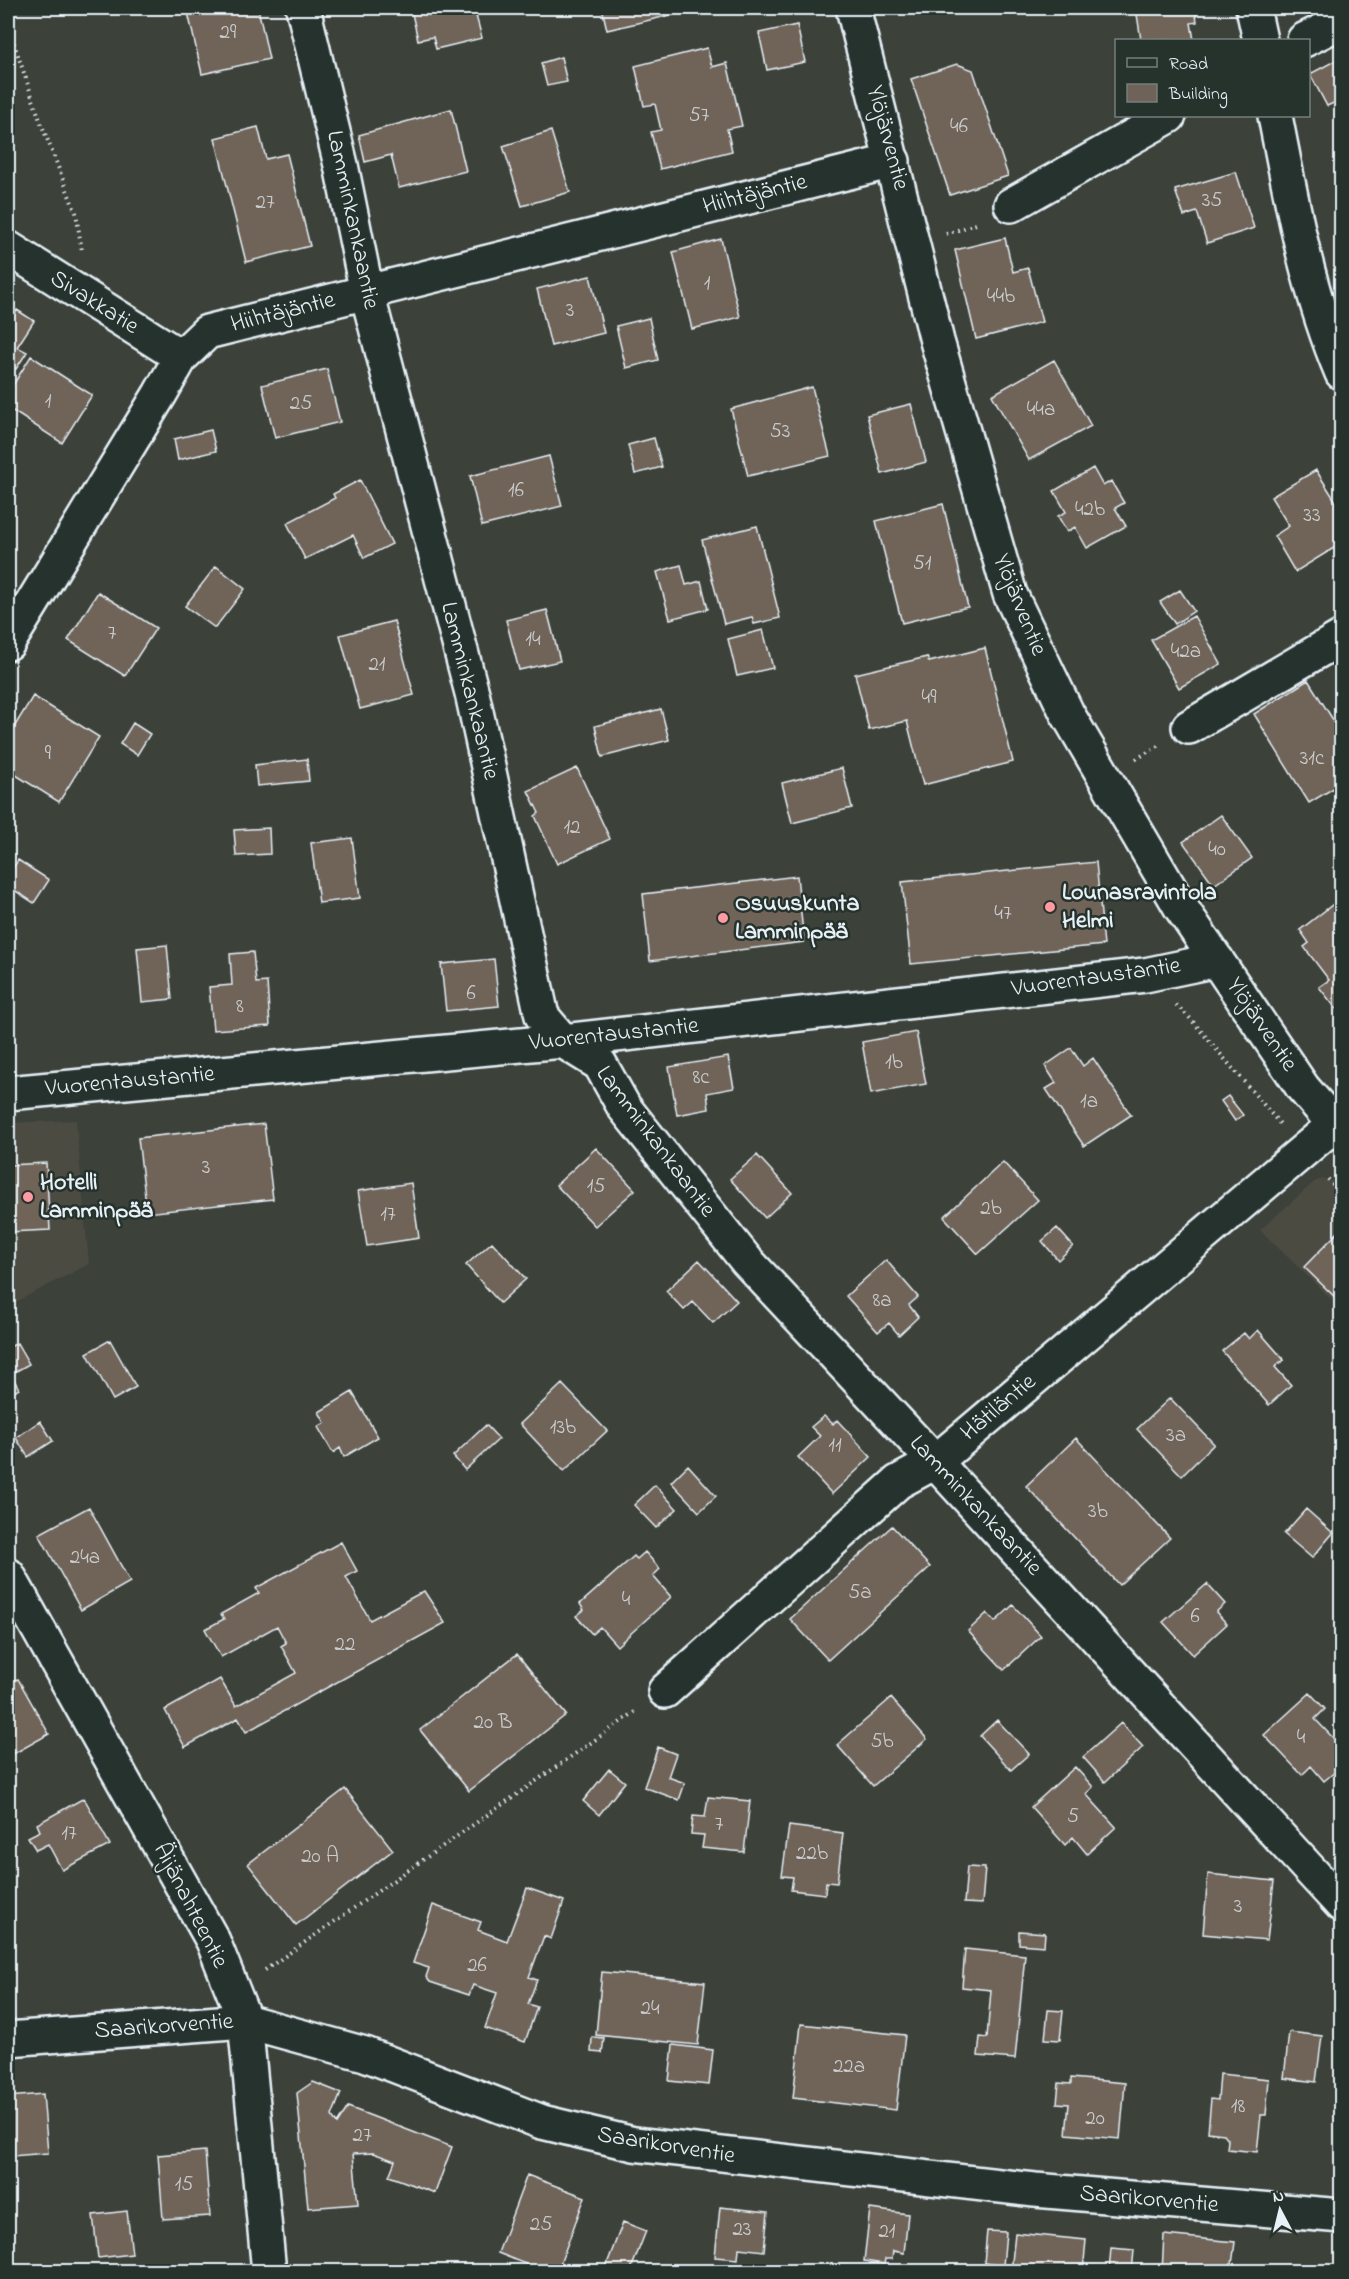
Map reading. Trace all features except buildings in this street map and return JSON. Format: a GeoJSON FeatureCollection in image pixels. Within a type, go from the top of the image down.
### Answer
{"type":"FeatureCollection","features":[{"type":"Feature","properties":{"kind":"street","name":"Lamminkankaantie"},"geometry":{"type":"LineString","coordinates":[[303,8],[341,165],[367,292],[471,693],[542,1016],[563,1041],[600,1064],[624,1107],[746,1260],[935,1462],[1341,1905]]}},
{"type":"Feature","properties":{"kind":"street","name":"Ylöjärventie"},"geometry":{"type":"LineString","coordinates":[[854,8],[942,362],[1010,594],[1067,713],[1180,906],[1303,1088],[1338,1129]]}},
{"type":"Feature","properties":{"kind":"street"},"geometry":{"type":"LineString","coordinates":[[1254,8],[1260,39]]}},
{"type":"Feature","properties":{"kind":"street"},"geometry":{"type":"LineString","coordinates":[[1306,39],[1341,21]]}},
{"type":"Feature","properties":{"kind":"street"},"geometry":{"type":"LineString","coordinates":[[1011,206],[1167,117]]}},
{"type":"Feature","properties":{"kind":"street"},"geometry":{"type":"LineString","coordinates":[[1275,117],[1304,256],[1330,346],[1341,373]]}},
{"type":"Feature","properties":{"kind":"street","name":"Hiihtäjäntie"},"geometry":{"type":"LineString","coordinates":[[8,643],[181,357],[207,332],[893,161]]}},
{"type":"Feature","properties":{"kind":"street","name":"Sivakkatie"},"geometry":{"type":"LineString","coordinates":[[8,248],[181,357]]}},
{"type":"Feature","properties":{"kind":"street"},"geometry":{"type":"LineString","coordinates":[[1190,727],[1341,637]]}},
{"type":"Feature","properties":{"kind":"street","name":"Vuorentaustantie"},"geometry":{"type":"LineString","coordinates":[[8,1093],[563,1041],[1145,975],[1217,960]]}},
{"type":"Feature","properties":{"kind":"street","name":"Hätiläntie"},"geometry":{"type":"LineString","coordinates":[[665,1691],[898,1482],[935,1462],[1338,1129]]}},
{"type":"Feature","properties":{"kind":"street","name":"Äijänahteentie"},"geometry":{"type":"LineString","coordinates":[[8,1575],[213,1941],[239,2007],[269,2271]]}},
{"type":"Feature","properties":{"kind":"street","name":"Saarikorventie"},"geometry":{"type":"LineString","coordinates":[[8,2038],[239,2007],[542,2122],[634,2144],[1035,2190],[1341,2216]]}},
{"type":"Feature","properties":{"kind":"path"},"geometry":{"type":"LineString","coordinates":[[8,26],[40,123],[76,213],[88,300]]}},
{"type":"Feature","properties":{"kind":"path"},"geometry":{"type":"LineString","coordinates":[[239,2007],[665,1691]]}},
{"type":"Feature","properties":{"kind":"shaded area"},"geometry":{"type":"Polygon","coordinates":[[[76,1120],[89,1264],[8,1306],[8,1123],[76,1120]]]}},
{"type":"Feature","properties":{"kind":"shaded area"},"geometry":{"type":"Polygon","coordinates":[[[1322,1179],[1332,1181],[1341,1190],[1341,1309],[1260,1230],[1314,1182],[1322,1179]]]}},
{"type":"Feature","properties":{"kind":"place","name":"Lounasravintola Helmi"},"geometry":{"type":"Point","coordinates":[1050,907]}},
{"type":"Feature","properties":{"kind":"place","name":"Osuuskunta Lamminpää"},"geometry":{"type":"Point","coordinates":[723,918]}},
{"type":"Feature","properties":{"kind":"place","name":"Hotelli Lamminpää"},"geometry":{"type":"Point","coordinates":[28,1197]}}]}
